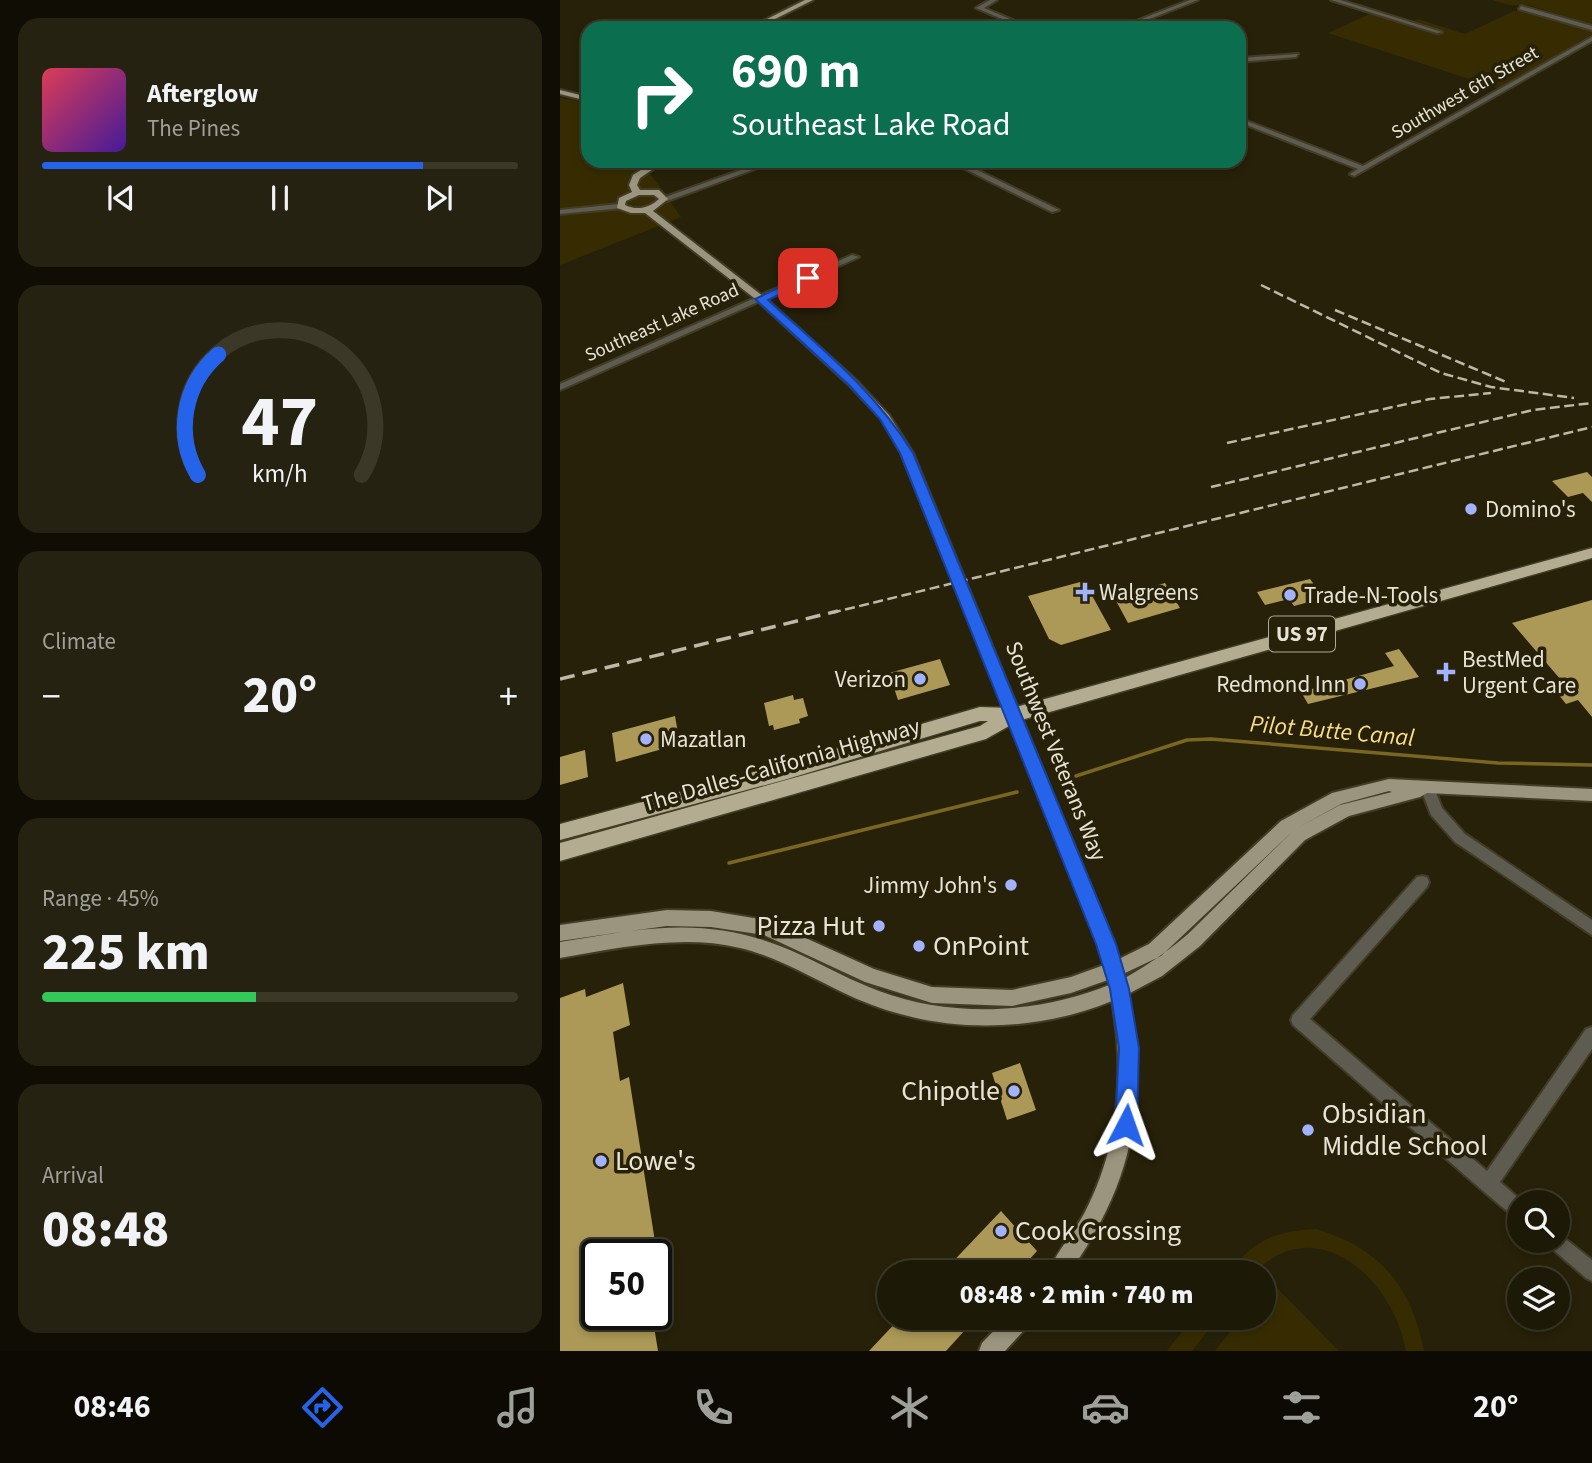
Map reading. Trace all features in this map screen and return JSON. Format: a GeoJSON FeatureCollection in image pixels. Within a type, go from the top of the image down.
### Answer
{"type":"FeatureCollection","features":[{"type":"Feature","properties":{"kind":"highway","name":"The Dalles-California Highway"},"geometry":{"type":"LineString","coordinates":[[560,832],[784,772],[980,714],[1012,715],[1592,553]]}},
{"type":"Feature","properties":{"kind":"highway","name":"The Dalles-California Highway"},"geometry":{"type":"LineString","coordinates":[[560,852],[986,732],[1012,715]]}},
{"type":"Feature","properties":{"kind":"main road"},"geometry":{"type":"LineString","coordinates":[[768,21],[810,0]]}},
{"type":"Feature","properties":{"kind":"main road"},"geometry":{"type":"LineString","coordinates":[[560,92],[581,97]]}},
{"type":"Feature","properties":{"kind":"main road"},"geometry":{"type":"LineString","coordinates":[[637,192],[633,185],[636,177],[650,168]]}},
{"type":"Feature","properties":{"kind":"main road"},"geometry":{"type":"LineString","coordinates":[[637,192],[656,192],[664,200],[647,210],[628,210],[620,206],[622,200],[637,192]]}},
{"type":"Feature","properties":{"kind":"main road","name":"Southwest Veterans Way"},"geometry":{"type":"LineString","coordinates":[[647,210],[761,299],[853,383],[885,417],[907,453],[1114,970],[1127,1030],[1130,1076],[1121,1147],[1116,1171],[1099,1213],[1066,1260]]}},
{"type":"Feature","properties":{"kind":"main road"},"geometry":{"type":"LineString","coordinates":[[560,933],[667,918],[711,919],[750,924],[778,933],[871,976],[932,995],[1012,998],[1042,993],[1114,970],[1155,950],[1267,844],[1311,810],[1363,790],[1389,785],[1592,795]]}},
{"type":"Feature","properties":{"kind":"main road"},"geometry":{"type":"LineString","coordinates":[[560,950],[643,937],[713,935],[769,949],[882,1001],[974,1018],[1050,1011],[1119,989],[1155,971],[1187,946],[1299,835],[1321,821],[1370,801],[1428,789]]}},
{"type":"Feature","properties":{"kind":"main road"},"geometry":{"type":"LineString","coordinates":[[990,1351],[1009,1330]]}},
{"type":"Feature","properties":{"kind":"street"},"geometry":{"type":"LineString","coordinates":[[994,0],[979,8],[1012,21]]}},
{"type":"Feature","properties":{"kind":"street"},"geometry":{"type":"LineString","coordinates":[[1140,21],[1195,0]]}},
{"type":"Feature","properties":{"kind":"street"},"geometry":{"type":"LineString","coordinates":[[1334,0],[1439,32]]}},
{"type":"Feature","properties":{"kind":"street"},"geometry":{"type":"LineString","coordinates":[[1521,8],[1592,28]]}},
{"type":"Feature","properties":{"kind":"street","name":"Southwest 6th Street"},"geometry":{"type":"LineString","coordinates":[[1354,174],[1592,39]]}},
{"type":"Feature","properties":{"kind":"street"},"geometry":{"type":"LineString","coordinates":[[1246,59],[1296,55]]}},
{"type":"Feature","properties":{"kind":"street"},"geometry":{"type":"LineString","coordinates":[[1246,123],[1364,169]]}},
{"type":"Feature","properties":{"kind":"street"},"geometry":{"type":"LineString","coordinates":[[664,200],[753,168]]}},
{"type":"Feature","properties":{"kind":"street"},"geometry":{"type":"LineString","coordinates":[[968,168],[1055,210]]}},
{"type":"Feature","properties":{"kind":"street"},"geometry":{"type":"LineString","coordinates":[[560,212],[620,206]]}},
{"type":"Feature","properties":{"kind":"street","name":"Southeast Lake Road"},"geometry":{"type":"LineString","coordinates":[[560,387],[855,257]]}},
{"type":"Feature","properties":{"kind":"street"},"geometry":{"type":"LineString","coordinates":[[1428,789],[1436,811],[1461,838],[1592,928]]}},
{"type":"Feature","properties":{"kind":"street"},"geometry":{"type":"LineString","coordinates":[[1422,882],[1299,1020],[1507,1200]]}},
{"type":"Feature","properties":{"kind":"street"},"geometry":{"type":"LineString","coordinates":[[1488,1184],[1592,1035]]}},
{"type":"Feature","properties":{"kind":"street"},"geometry":{"type":"LineString","coordinates":[[1570,1253],[1592,1272]]}},
{"type":"Feature","properties":{"kind":"shaded area"},"geometry":{"type":"Polygon","coordinates":[[[1492,0],[1592,0],[1592,25],[1528,5],[1510,5],[1492,0]]]}},
{"type":"Feature","properties":{"kind":"shaded area"},"geometry":{"type":"Polygon","coordinates":[[[1514,11],[1530,12],[1592,30],[1592,34],[1500,89],[1328,33],[1372,13],[1408,24],[1418,19],[1465,34],[1514,11]]]}},
{"type":"Feature","properties":{"kind":"shaded area"},"geometry":{"type":"Polygon","coordinates":[[[560,98],[581,102],[581,168],[646,168],[681,217],[560,265],[560,98]]]}},
{"type":"Feature","properties":{"kind":"shaded area"},"geometry":{"type":"Polygon","coordinates":[[[1317,1229],[1339,1237],[1375,1259],[1401,1289],[1411,1307],[1424,1351],[1406,1351],[1399,1325],[1386,1300],[1370,1279],[1350,1262],[1328,1251],[1304,1248],[1279,1254],[1271,1260],[1240,1260],[1257,1244],[1290,1232],[1317,1229]]]}},
{"type":"Feature","properties":{"kind":"shaded area"},"geometry":{"type":"Polygon","coordinates":[[[1276,1287],[1339,1351],[1215,1351],[1232,1330],[1276,1330],[1276,1287]]]}},
{"type":"Feature","properties":{"kind":"shaded area"},"geometry":{"type":"Polygon","coordinates":[[[1184,1330],[1209,1330],[1192,1351],[1167,1351],[1184,1330]]]}},
{"type":"Feature","properties":{"kind":"building"},"geometry":{"type":"Polygon","coordinates":[[[1587,472],[1592,477],[1592,502],[1583,493],[1568,497],[1552,481],[1587,472]]]}},
{"type":"Feature","properties":{"kind":"building","name":"Trade-N-Tools"},"geometry":{"type":"Polygon","coordinates":[[[1310,579],[1324,598],[1294,606],[1289,599],[1265,605],[1257,592],[1310,579]]]}},
{"type":"Feature","properties":{"kind":"building","name":"Walgreens"},"geometry":{"type":"Polygon","coordinates":[[[1084,581],[1111,630],[1061,645],[1049,639],[1028,596],[1084,581]]]}},
{"type":"Feature","properties":{"kind":"building"},"geometry":{"type":"Polygon","coordinates":[[[1165,583],[1180,608],[1128,623],[1114,597],[1165,583]]]}},
{"type":"Feature","properties":{"kind":"building"},"geometry":{"type":"Polygon","coordinates":[[[1592,600],[1592,717],[1578,700],[1566,704],[1550,684],[1561,680],[1512,623],[1592,600]]]}},
{"type":"Feature","properties":{"kind":"building","name":"Redmond Inn"},"geometry":{"type":"Polygon","coordinates":[[[1399,649],[1419,677],[1308,704],[1301,692],[1394,666],[1385,653],[1399,649]]]}},
{"type":"Feature","properties":{"kind":"building","name":"Verizon"},"geometry":{"type":"Polygon","coordinates":[[[940,659],[950,685],[898,700],[889,673],[940,659]]]}},
{"type":"Feature","properties":{"kind":"building"},"geometry":{"type":"Polygon","coordinates":[[[793,695],[794,700],[803,698],[808,716],[799,719],[800,723],[774,730],[773,725],[769,726],[764,703],[793,695]]]}},
{"type":"Feature","properties":{"kind":"building","name":"Mazatlan"},"geometry":{"type":"Polygon","coordinates":[[[675,716],[680,744],[616,762],[612,733],[675,716]]]}},
{"type":"Feature","properties":{"kind":"building"},"geometry":{"type":"Polygon","coordinates":[[[585,750],[588,777],[560,785],[560,757],[585,750]]]}},
{"type":"Feature","properties":{"kind":"building","name":"Lowe's"},"geometry":{"type":"Polygon","coordinates":[[[623,983],[630,1025],[613,1032],[620,1081],[629,1077],[655,1239],[581,1239],[581,1330],[655,1330],[658,1351],[560,1351],[560,998],[585,989],[586,997],[623,983]]]}},
{"type":"Feature","properties":{"kind":"building","name":"Chipotle"},"geometry":{"type":"Polygon","coordinates":[[[1020,1063],[1036,1110],[1007,1120],[992,1073],[1020,1063]]]}},
{"type":"Feature","properties":{"kind":"building","name":"Cook Crossing"},"geometry":{"type":"Polygon","coordinates":[[[1001,1211],[1037,1251],[1029,1260],[954,1260],[1001,1211]]]}},
{"type":"Feature","properties":{"kind":"building"},"geometry":{"type":"Polygon","coordinates":[[[889,1330],[965,1330],[946,1351],[869,1351],[889,1330]]]}},
{"type":"Feature","properties":{"kind":"waterway","name":"Pilot Butte Canal"},"geometry":{"type":"LineString","coordinates":[[1076,776],[1187,740],[1211,739],[1498,763],[1592,765]]}},
{"type":"Feature","properties":{"kind":"waterway","name":"Pilot Butte Canal"},"geometry":{"type":"LineString","coordinates":[[729,863],[1017,792]]}},
{"type":"Feature","properties":{"kind":"railway"},"geometry":{"type":"LineString","coordinates":[[1261,285],[1441,373],[1491,387],[1574,398]]}},
{"type":"Feature","properties":{"kind":"railway"},"geometry":{"type":"LineString","coordinates":[[1335,310],[1506,382]]}},
{"type":"Feature","properties":{"kind":"railway"},"geometry":{"type":"LineString","coordinates":[[1227,443],[1430,399],[1491,393]]}},
{"type":"Feature","properties":{"kind":"railway"},"geometry":{"type":"LineString","coordinates":[[1211,487],[1533,410],[1592,403]]}},
{"type":"Feature","properties":{"kind":"railway"},"geometry":{"type":"LineString","coordinates":[[831,613],[1592,427]]}},
{"type":"Feature","properties":{"kind":"railway"},"geometry":{"type":"LineString","coordinates":[[560,679],[838,611]]}},
{"type":"Feature","properties":{"kind":"place","name":"Domino's"},"geometry":{"type":"Point","coordinates":[1471,509]}},
{"type":"Feature","properties":{"kind":"place","name":"Walgreens"},"geometry":{"type":"Point","coordinates":[1085,592]}},
{"type":"Feature","properties":{"kind":"place","name":"Trade-N-Tools"},"geometry":{"type":"Point","coordinates":[1290,595]}},
{"type":"Feature","properties":{"kind":"place","name":"BestMed Urgent Care"},"geometry":{"type":"Point","coordinates":[1446,672]}},
{"type":"Feature","properties":{"kind":"place","name":"Verizon"},"geometry":{"type":"Point","coordinates":[920,679]}},
{"type":"Feature","properties":{"kind":"place","name":"Redmond Inn"},"geometry":{"type":"Point","coordinates":[1360,684]}},
{"type":"Feature","properties":{"kind":"place","name":"Mazatlan"},"geometry":{"type":"Point","coordinates":[646,739]}},
{"type":"Feature","properties":{"kind":"place","name":"Jimmy John's"},"geometry":{"type":"Point","coordinates":[1011,885]}},
{"type":"Feature","properties":{"kind":"place","name":"Pizza Hut"},"geometry":{"type":"Point","coordinates":[879,926]}},
{"type":"Feature","properties":{"kind":"place","name":"OnPoint"},"geometry":{"type":"Point","coordinates":[919,946]}},
{"type":"Feature","properties":{"kind":"place","name":"Chipotle"},"geometry":{"type":"Point","coordinates":[1014,1091]}},
{"type":"Feature","properties":{"kind":"place","name":"Obsidian Middle School"},"geometry":{"type":"Point","coordinates":[1308,1130]}},
{"type":"Feature","properties":{"kind":"place","name":"Lowe's"},"geometry":{"type":"Point","coordinates":[601,1161]}},
{"type":"Feature","properties":{"kind":"place","name":"Cook Crossing"},"geometry":{"type":"Point","coordinates":[1001,1231]}},
{"type":"Feature","properties":{"kind":"route"},"geometry":{"type":"LineString","coordinates":[[808,278],[761,299],[853,383],[885,417],[907,453],[1106,944],[1126,1020],[1130,1076],[1126,1125]]}}]}
